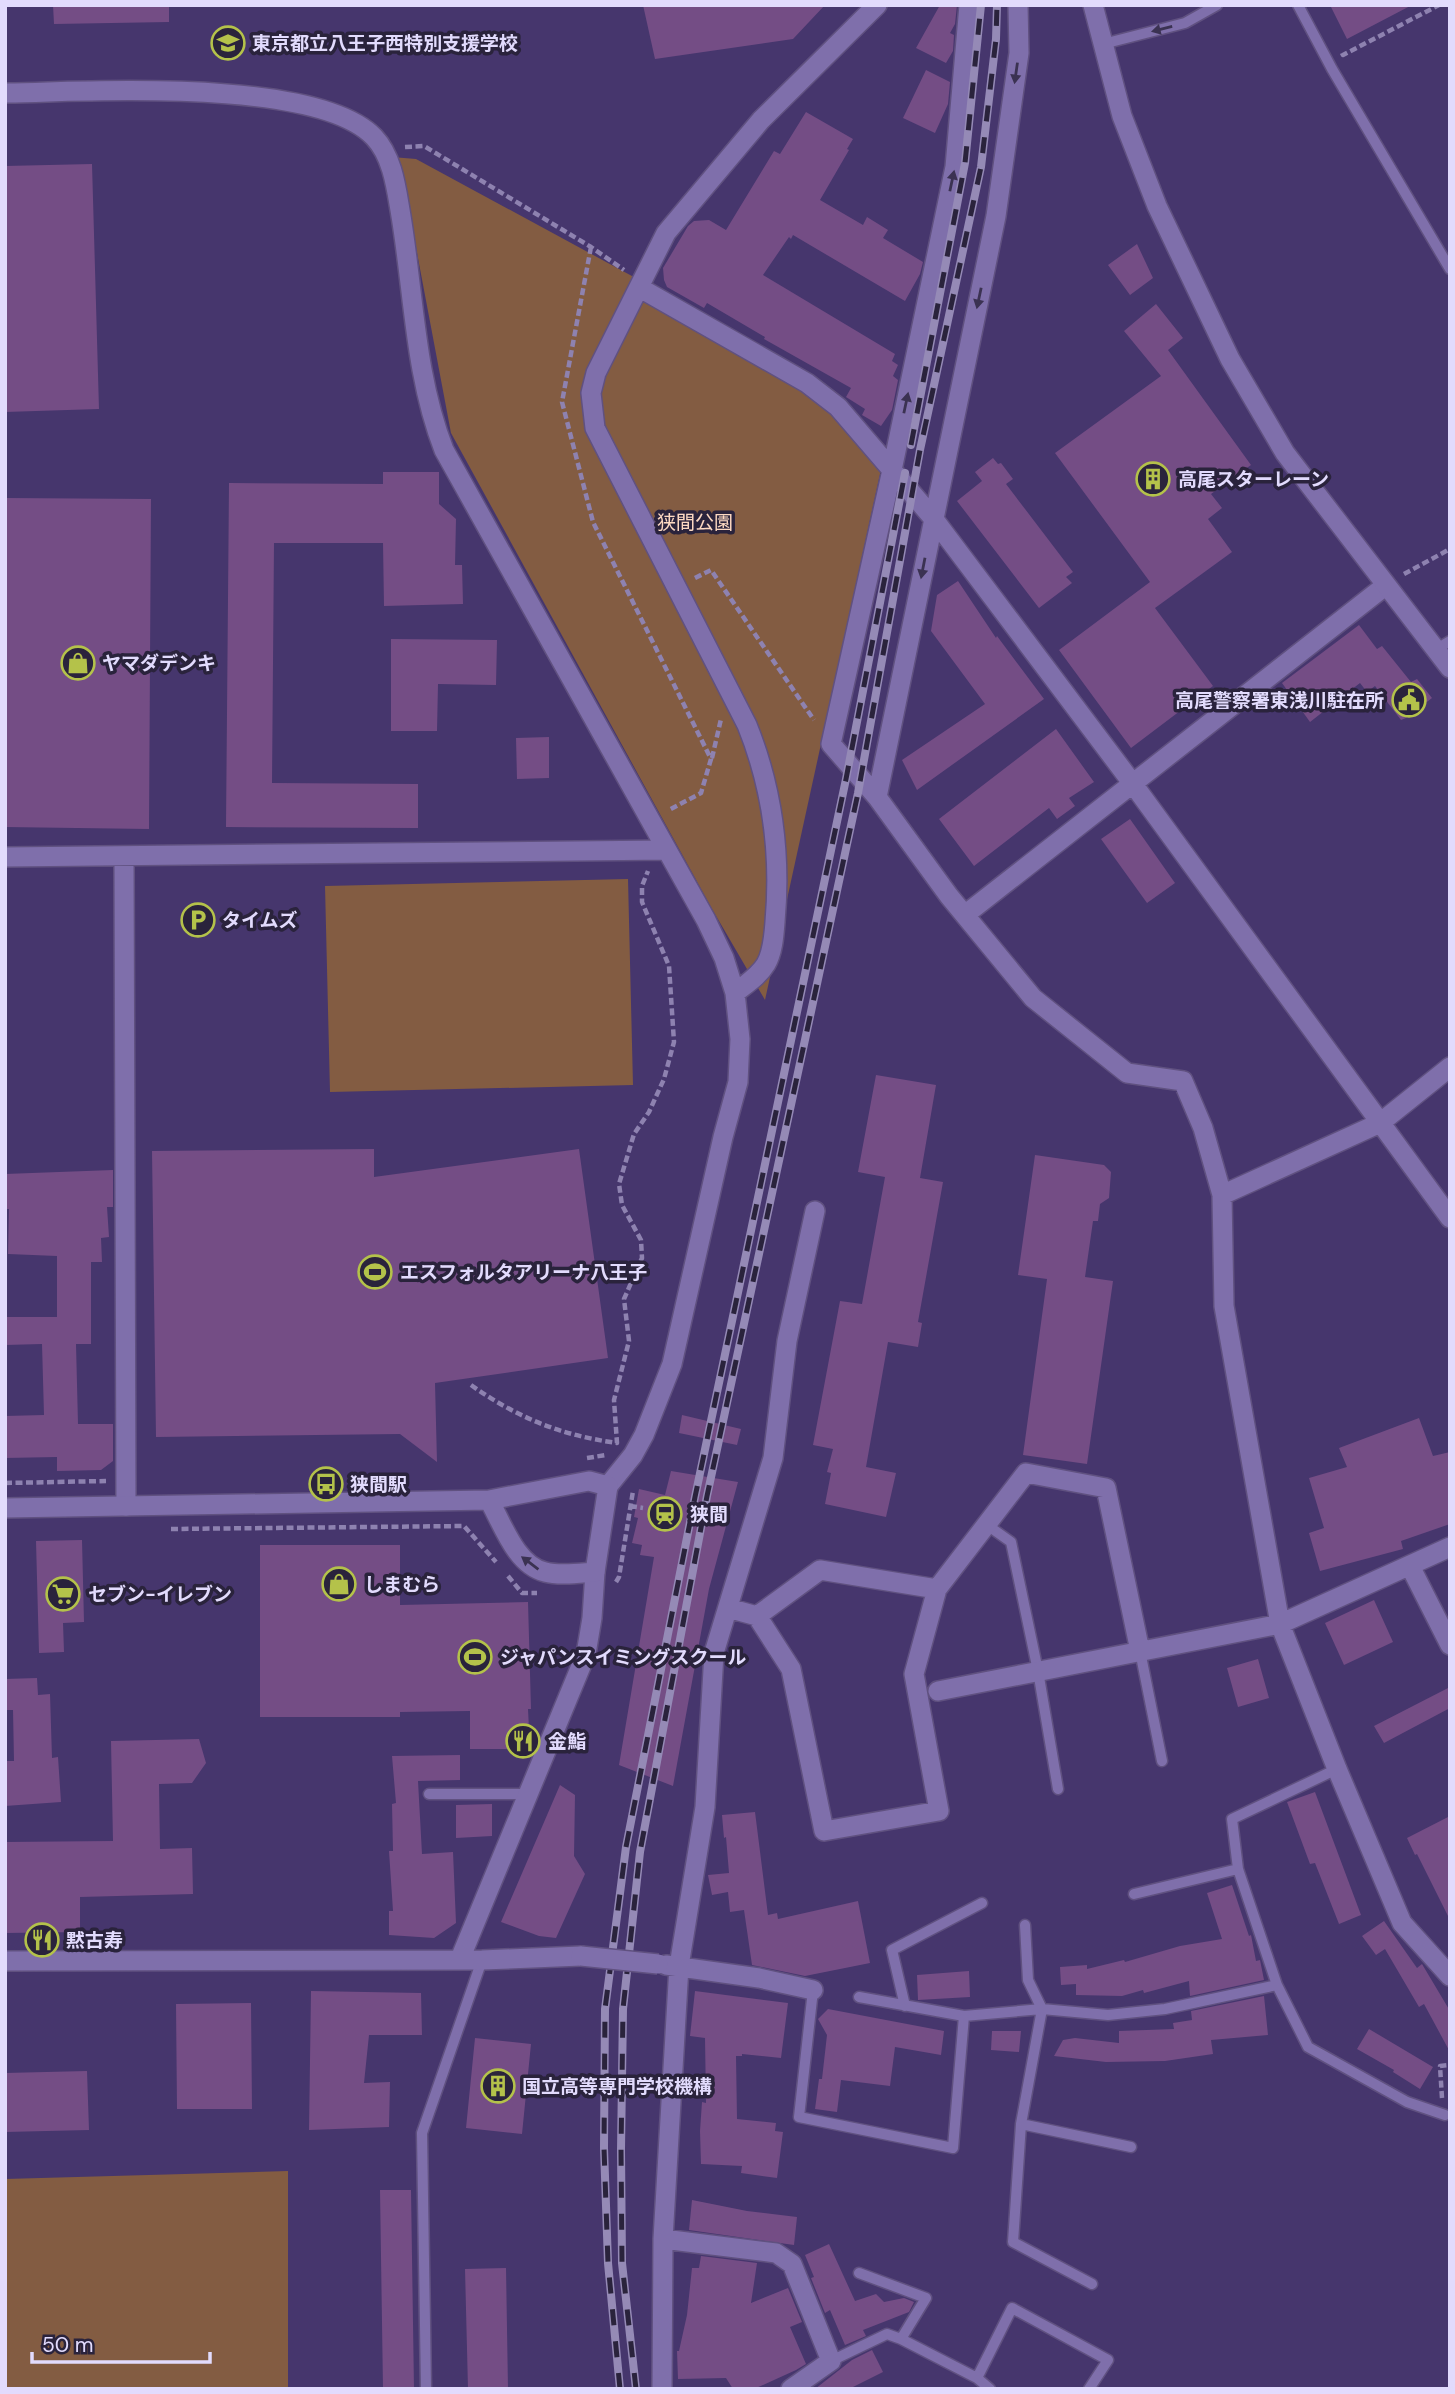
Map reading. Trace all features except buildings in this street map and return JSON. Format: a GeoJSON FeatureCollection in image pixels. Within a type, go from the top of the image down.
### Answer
{"type":"FeatureCollection","features":[{"type":"Feature","properties":{"kind":"street"},"geometry":{"type":"LineString","coordinates":[[735,993],[758,975],[768,962],[774,937],[776,864],[767,786],[747,725],[595,428],[591,393],[596,373],[666,233],[761,120],[877,5]]}},
{"type":"Feature","properties":{"kind":"street"},"geometry":{"type":"LineString","coordinates":[[969,5],[955,167],[831,744],[877,797],[949,895],[1033,998],[1127,1073],[1183,1082],[1203,1128],[1222,1195],[1224,1306],[1280,1624],[1402,1923],[1450,1976]]}},
{"type":"Feature","properties":{"kind":"street"},"geometry":{"type":"LineString","coordinates":[[877,797],[996,216],[1019,53],[1018,5]]}},
{"type":"Feature","properties":{"kind":"street"},"geometry":{"type":"LineString","coordinates":[[1093,5],[1122,116],[1157,206],[1230,359],[1285,453],[1385,586],[1442,645],[1450,668]]}},
{"type":"Feature","properties":{"kind":"street"},"geometry":{"type":"LineString","coordinates":[[5,93],[225,93],[271,98],[336,114],[363,127],[382,147],[392,170],[400,210],[424,387],[432,420],[444,450],[716,938],[735,993],[740,1039],[738,1082],[672,1364],[644,1435],[633,1455],[608,1486],[586,1654],[460,1959]]}},
{"type":"Feature","properties":{"kind":"street"},"geometry":{"type":"LineString","coordinates":[[640,288],[807,383],[838,407],[933,518],[1133,784],[1450,1218]]}},
{"type":"Feature","properties":{"kind":"street"},"geometry":{"type":"LineString","coordinates":[[966,914],[1385,586]]}},
{"type":"Feature","properties":{"kind":"street"},"geometry":{"type":"LineString","coordinates":[[5,857],[667,850]]}},
{"type":"Feature","properties":{"kind":"street"},"geometry":{"type":"LineString","coordinates":[[124,856],[126,1506]]}},
{"type":"Feature","properties":{"kind":"street"},"geometry":{"type":"LineString","coordinates":[[1222,1195],[1380,1123],[1450,1067]]}},
{"type":"Feature","properties":{"kind":"street"},"geometry":{"type":"LineString","coordinates":[[662,2389],[663,2239],[679,1966],[705,1807],[714,1653],[773,1458],[788,1341],[816,1210]]}},
{"type":"Feature","properties":{"kind":"street"},"geometry":{"type":"LineString","coordinates":[[728,1608],[757,1616],[790,1669],[824,1831],[939,1811],[914,1674],[937,1589],[1026,1473],[1106,1488],[1140,1651]]}},
{"type":"Feature","properties":{"kind":"street"},"geometry":{"type":"LineString","coordinates":[[5,1508],[489,1500],[589,1481],[608,1486]]}},
{"type":"Feature","properties":{"kind":"street"},"geometry":{"type":"LineString","coordinates":[[489,1500],[520,1555],[529,1565],[547,1573],[595,1572]]}},
{"type":"Feature","properties":{"kind":"street"},"geometry":{"type":"LineString","coordinates":[[938,1691],[1280,1624],[1450,1547]]}},
{"type":"Feature","properties":{"kind":"street"},"geometry":{"type":"LineString","coordinates":[[1410,1566],[1450,1645]]}},
{"type":"Feature","properties":{"kind":"street"},"geometry":{"type":"LineString","coordinates":[[757,1616],[820,1570],[937,1589]]}},
{"type":"Feature","properties":{"kind":"street"},"geometry":{"type":"LineString","coordinates":[[5,1961],[482,1960],[581,1956],[679,1966],[759,1978],[813,1990]]}},
{"type":"Feature","properties":{"kind":"street"},"geometry":{"type":"LineString","coordinates":[[663,2239],[776,2253],[792,2264],[831,2361],[791,2389]]}},
{"type":"Feature","properties":{"kind":"lane"},"geometry":{"type":"LineString","coordinates":[[1103,44],[1185,23],[1217,5]]}},
{"type":"Feature","properties":{"kind":"lane"},"geometry":{"type":"LineString","coordinates":[[1298,5],[1332,69],[1450,269]]}},
{"type":"Feature","properties":{"kind":"lane"},"geometry":{"type":"LineString","coordinates":[[987,1525],[1011,1542],[1038,1671],[1058,1789]]}},
{"type":"Feature","properties":{"kind":"lane"},"geometry":{"type":"LineString","coordinates":[[1140,1651],[1162,1761]]}},
{"type":"Feature","properties":{"kind":"lane"},"geometry":{"type":"LineString","coordinates":[[1337,1769],[1232,1819],[1237,1869],[1277,1985],[1308,2047],[1406,2102],[1444,2114]]}},
{"type":"Feature","properties":{"kind":"lane"},"geometry":{"type":"LineString","coordinates":[[429,1794],[529,1794]]}},
{"type":"Feature","properties":{"kind":"lane"},"geometry":{"type":"LineString","coordinates":[[1134,1894],[1237,1869]]}},
{"type":"Feature","properties":{"kind":"lane"},"geometry":{"type":"LineString","coordinates":[[905,2006],[892,1951],[982,1903]]}},
{"type":"Feature","properties":{"kind":"lane"},"geometry":{"type":"LineString","coordinates":[[1025,1925],[1028,1980],[1042,2009],[1021,2124],[1013,2242],[1092,2284]]}},
{"type":"Feature","properties":{"kind":"lane"},"geometry":{"type":"LineString","coordinates":[[426,2389],[422,2133],[482,1960]]}},
{"type":"Feature","properties":{"kind":"lane"},"geometry":{"type":"LineString","coordinates":[[859,1997],[964,2016],[1042,2009],[1108,2015],[1165,2009],[1277,1985]]}},
{"type":"Feature","properties":{"kind":"lane"},"geometry":{"type":"LineString","coordinates":[[813,1990],[799,2117],[953,2148],[964,2016]]}},
{"type":"Feature","properties":{"kind":"lane"},"geometry":{"type":"LineString","coordinates":[[1021,2124],[1131,2147]]}},
{"type":"Feature","properties":{"kind":"lane"},"geometry":{"type":"LineString","coordinates":[[859,2273],[926,2298],[901,2339]]}},
{"type":"Feature","properties":{"kind":"lane"},"geometry":{"type":"LineString","coordinates":[[977,2378],[1012,2308],[1108,2360],[1089,2389]]}},
{"type":"Feature","properties":{"kind":"lane"},"geometry":{"type":"LineString","coordinates":[[831,2361],[887,2334],[977,2378],[990,2389]]}},
{"type":"Feature","properties":{"kind":"path"},"geometry":{"type":"LineString","coordinates":[[1338,45],[1343,55],[1439,5]]}},
{"type":"Feature","properties":{"kind":"path"},"geometry":{"type":"LineString","coordinates":[[382,147],[424,146],[591,247],[643,282],[640,288]]}},
{"type":"Feature","properties":{"kind":"path"},"geometry":{"type":"LineString","coordinates":[[591,247],[562,402],[593,522],[712,759],[701,793],[662,814]]}},
{"type":"Feature","properties":{"kind":"path"},"geometry":{"type":"LineString","coordinates":[[1398,567],[1404,575],[1450,549]]}},
{"type":"Feature","properties":{"kind":"path"},"geometry":{"type":"LineString","coordinates":[[695,578],[710,570],[831,744]]}},
{"type":"Feature","properties":{"kind":"path"},"geometry":{"type":"LineString","coordinates":[[617,1443],[614,1400],[629,1340],[624,1298],[642,1258],[641,1241],[622,1205],[619,1184],[634,1134],[649,1112],[664,1079],[674,1042],[669,966],[642,901],[642,886],[647,871],[656,875]]}},
{"type":"Feature","properties":{"kind":"path"},"geometry":{"type":"LineString","coordinates":[[471,1385],[506,1408],[549,1429],[577,1437],[617,1443]]}},
{"type":"Feature","properties":{"kind":"path"},"geometry":{"type":"LineString","coordinates":[[584,1459],[609,1454],[622,1436]]}},
{"type":"Feature","properties":{"kind":"path"},"geometry":{"type":"LineString","coordinates":[[5,1483],[113,1481]]}},
{"type":"Feature","properties":{"kind":"path"},"geometry":{"type":"LineString","coordinates":[[630,1506],[643,1508]]}},
{"type":"Feature","properties":{"kind":"path"},"geometry":{"type":"LineString","coordinates":[[158,1529],[464,1526],[497,1563]]}},
{"type":"Feature","properties":{"kind":"path"},"geometry":{"type":"LineString","coordinates":[[506,1573],[522,1593],[544,1592]]}},
{"type":"Feature","properties":{"kind":"path"},"geometry":{"type":"LineString","coordinates":[[1444,2114],[1440,2066],[1450,2065]]}},
{"type":"Feature","properties":{"kind":"green space","name":"狭間公園"},"geometry":{"type":"Polygon","coordinates":[[[392,157],[416,159],[643,282],[859,424],[884,456],[765,1000],[712,909],[451,433],[401,168],[392,157]]]}},
{"type":"Feature","properties":{"kind":"green space"},"geometry":{"type":"Polygon","coordinates":[[[628,879],[633,1085],[330,1092],[325,886],[628,879]]]}},
{"type":"Feature","properties":{"kind":"green space"},"geometry":{"type":"Polygon","coordinates":[[[288,2171],[288,2389],[5,2389],[5,2179],[288,2171]]]}},
{"type":"Feature","properties":{"kind":"railway"},"geometry":{"type":"LineString","coordinates":[[911,445],[965,163],[981,5]]}},
{"type":"Feature","properties":{"kind":"railway"},"geometry":{"type":"LineString","coordinates":[[636,2389],[622,2263],[621,2150],[623,2009],[640,1852],[707,1496],[858,793],[920,450],[981,167],[996,39],[997,5]]}},
{"type":"Feature","properties":{"kind":"railway"},"geometry":{"type":"LineString","coordinates":[[620,2389],[608,2263],[604,2148],[605,2009],[626,1847],[695,1497],[846,779],[905,473]]}},
{"type":"Feature","properties":{"kind":"place","name":"東京都立八王子西特別支援学校"},"geometry":{"type":"Point","coordinates":[228,43]}},
{"type":"Feature","properties":{"kind":"place","name":"高尾スターレーン"},"geometry":{"type":"Point","coordinates":[1153,479]}},
{"type":"Feature","properties":{"kind":"place","name":"ヤマダデンキ"},"geometry":{"type":"Point","coordinates":[78,663]}},
{"type":"Feature","properties":{"kind":"place","name":"高尾警察署東浅川駐在所"},"geometry":{"type":"Point","coordinates":[1409,700]}},
{"type":"Feature","properties":{"kind":"place","name":"タイムズ"},"geometry":{"type":"Point","coordinates":[198,920]}},
{"type":"Feature","properties":{"kind":"place","name":"エスフォルタアリーナ八王子"},"geometry":{"type":"Point","coordinates":[375,1272]}},
{"type":"Feature","properties":{"kind":"place","name":"狭間駅"},"geometry":{"type":"Point","coordinates":[326,1484]}},
{"type":"Feature","properties":{"kind":"place","name":"狭間"},"geometry":{"type":"Point","coordinates":[665,1514]}},
{"type":"Feature","properties":{"kind":"place","name":"しまむら"},"geometry":{"type":"Point","coordinates":[339,1584]}},
{"type":"Feature","properties":{"kind":"place","name":"セブン-イレブン"},"geometry":{"type":"Point","coordinates":[63,1594]}},
{"type":"Feature","properties":{"kind":"place","name":"ジャパンスイミングスクール"},"geometry":{"type":"Point","coordinates":[475,1657]}},
{"type":"Feature","properties":{"kind":"place","name":"金鮨"},"geometry":{"type":"Point","coordinates":[523,1741]}},
{"type":"Feature","properties":{"kind":"place","name":"黙古寿"},"geometry":{"type":"Point","coordinates":[42,1940]}},
{"type":"Feature","properties":{"kind":"place","name":"国立高等専門学校機構"},"geometry":{"type":"Point","coordinates":[498,2086]}}]}
